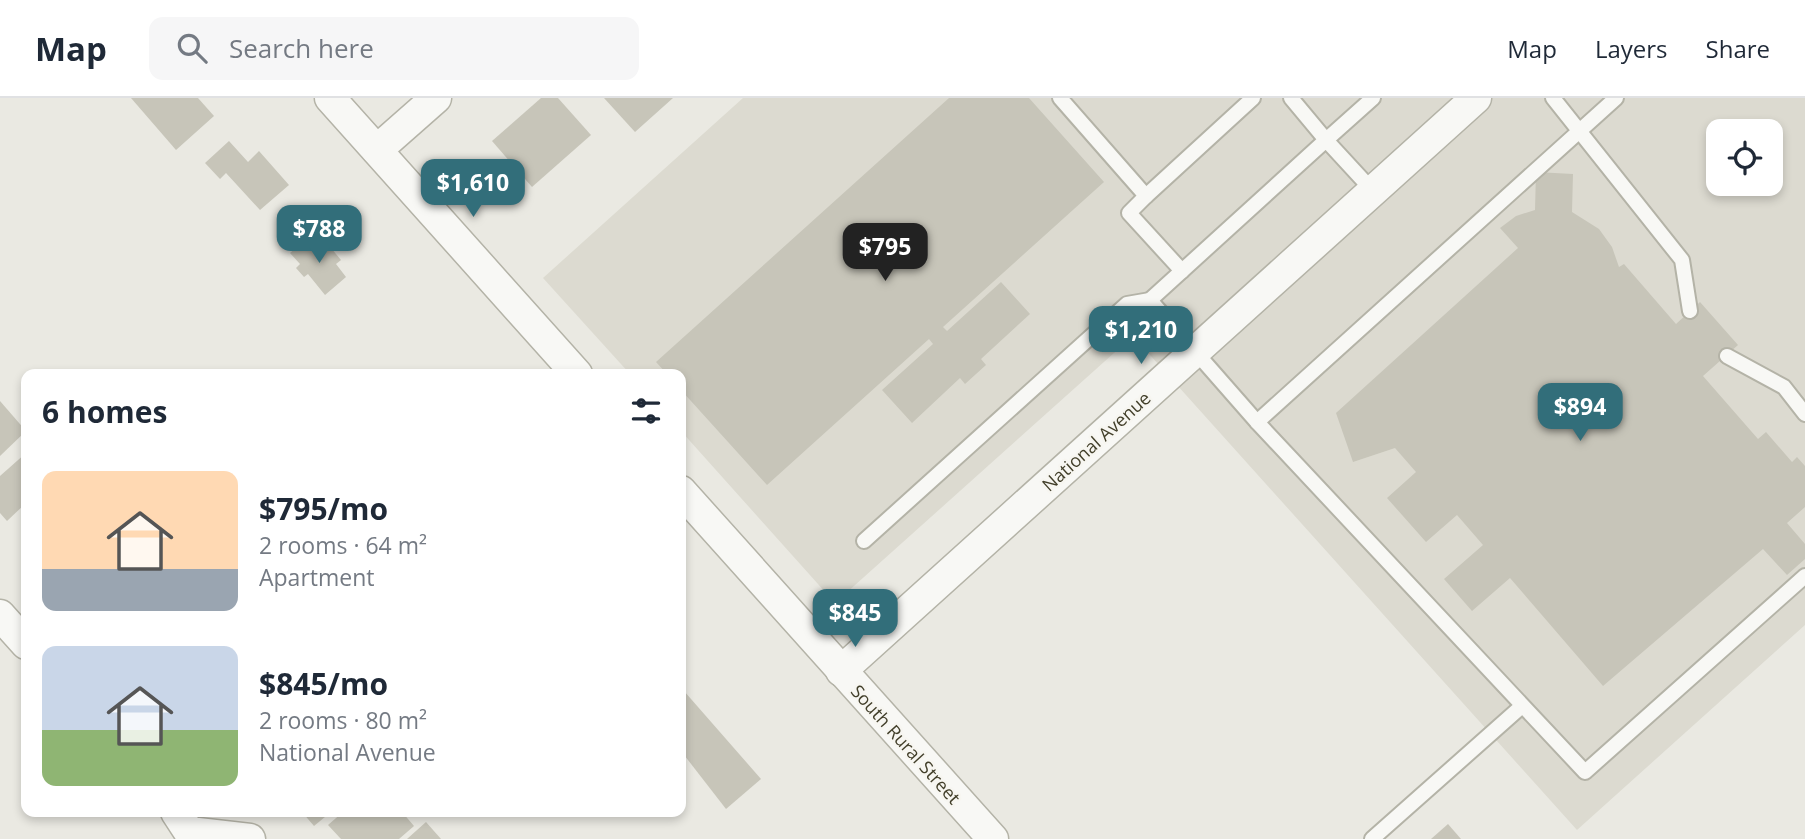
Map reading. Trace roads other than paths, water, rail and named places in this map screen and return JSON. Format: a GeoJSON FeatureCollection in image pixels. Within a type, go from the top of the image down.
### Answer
{"type":"FeatureCollection","features":[{"type":"Feature","properties":{"kind":"street"},"geometry":{"type":"LineString","coordinates":[[330,98],[573,369]]}},
{"type":"Feature","properties":{"kind":"street"},"geometry":{"type":"LineString","coordinates":[[377,150],[436,98]]}},
{"type":"Feature","properties":{"kind":"street","name":"National Avenue"},"geometry":{"type":"LineString","coordinates":[[841,671],[1476,98]]}},
{"type":"Feature","properties":{"kind":"street","name":"South Rural Street"},"geometry":{"type":"LineString","coordinates":[[686,497],[993,839]]}},
{"type":"Feature","properties":{"kind":"street"},"geometry":{"type":"LineString","coordinates":[[0,615],[21,638]]}},
{"type":"Feature","properties":{"kind":"street"},"geometry":{"type":"LineString","coordinates":[[184,828],[250,839]]}},
{"type":"Feature","properties":{"kind":"lane"},"geometry":{"type":"LineString","coordinates":[[1060,98],[1146,196]]}},
{"type":"Feature","properties":{"kind":"lane"},"geometry":{"type":"LineString","coordinates":[[1182,271],[1129,213],[1253,98]]}},
{"type":"Feature","properties":{"kind":"lane"},"geometry":{"type":"LineString","coordinates":[[1291,98],[1373,191]]}},
{"type":"Feature","properties":{"kind":"lane"},"geometry":{"type":"LineString","coordinates":[[864,541],[1127,304],[1150,300],[1373,98]]}},
{"type":"Feature","properties":{"kind":"lane"},"geometry":{"type":"LineString","coordinates":[[1553,98],[1627,195],[1682,260],[1690,311]]}},
{"type":"Feature","properties":{"kind":"lane"},"geometry":{"type":"LineString","coordinates":[[1257,422],[1616,98]]}},
{"type":"Feature","properties":{"kind":"lane"},"geometry":{"type":"LineString","coordinates":[[1150,300],[1257,422],[1585,772],[1805,576]]}},
{"type":"Feature","properties":{"kind":"lane"},"geometry":{"type":"LineString","coordinates":[[1727,356],[1784,387],[1805,414]]}},
{"type":"Feature","properties":{"kind":"lane"},"geometry":{"type":"LineString","coordinates":[[1372,839],[1522,706]]}}]}
